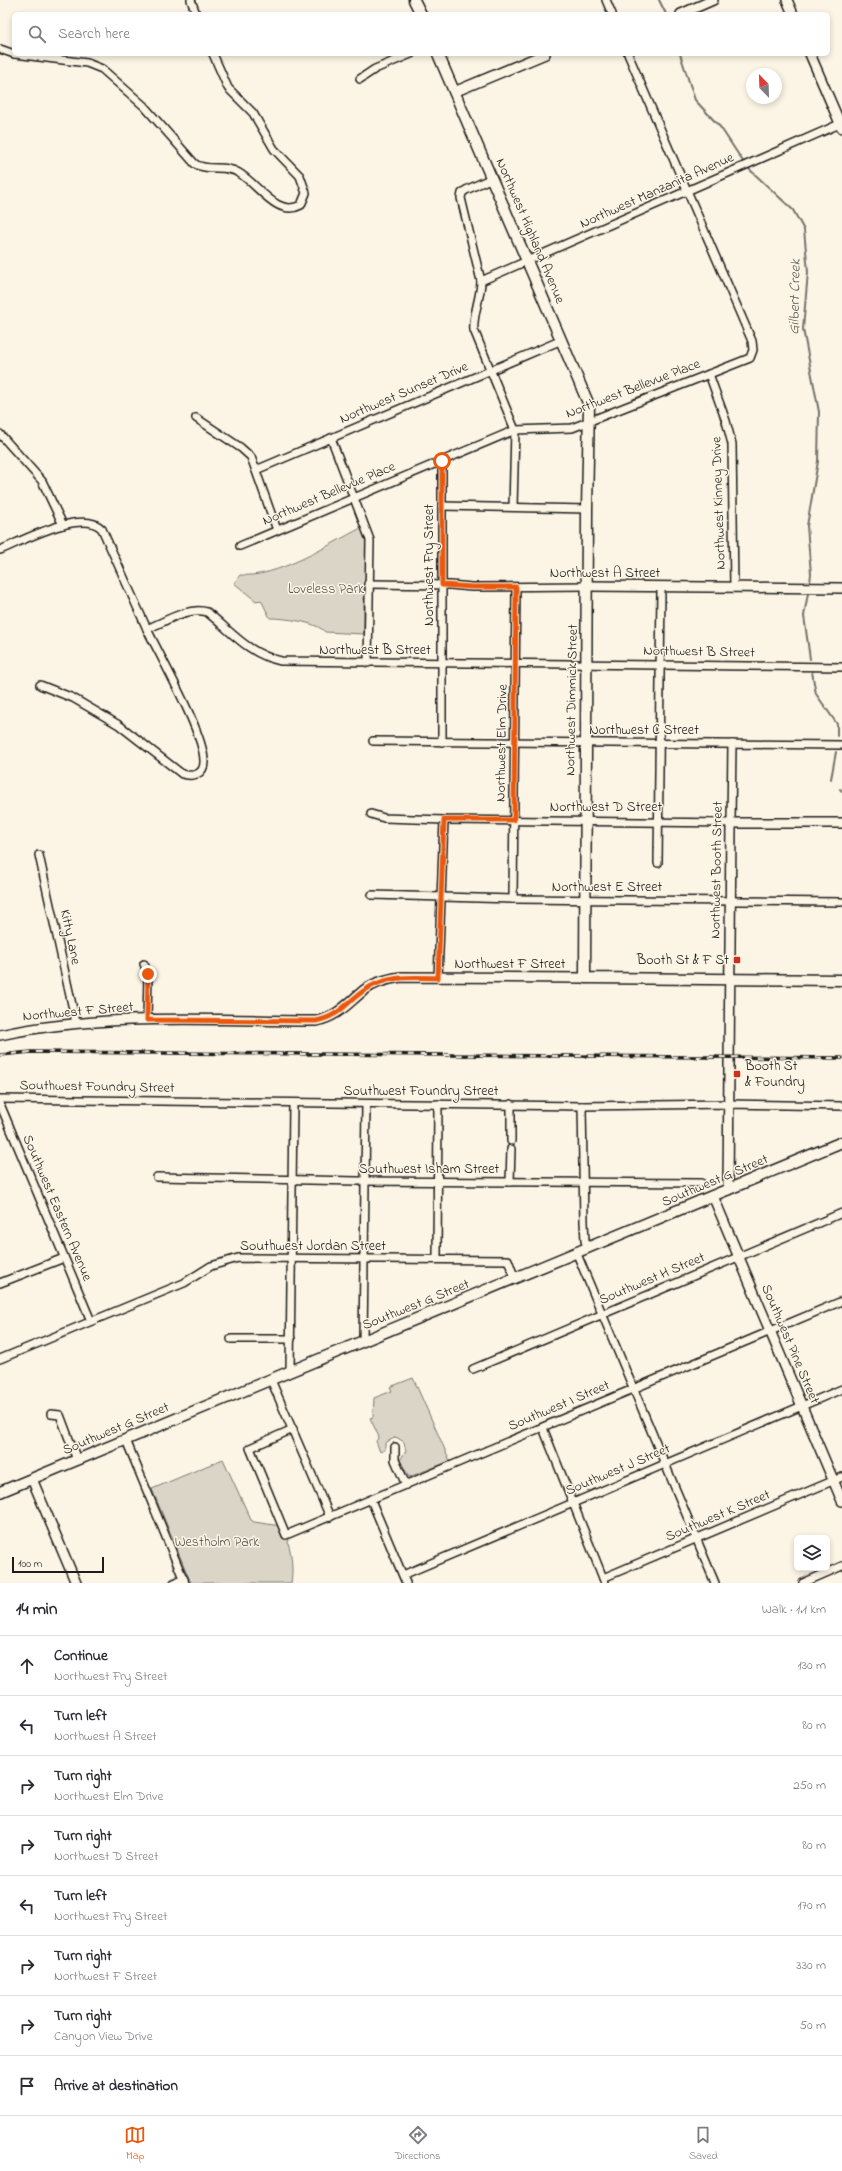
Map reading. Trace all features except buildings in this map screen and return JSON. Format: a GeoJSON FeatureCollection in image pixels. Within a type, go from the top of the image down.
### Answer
{"type":"FeatureCollection","features":[{"type":"Feature","properties":{"kind":"main road"},"geometry":{"type":"LineString","coordinates":[[414,0],[419,12]]}},
{"type":"Feature","properties":{"kind":"main road","name":"Northwest Highland Avenue"},"geometry":{"type":"LineString","coordinates":[[439,56],[588,399],[588,422]]}},
{"type":"Feature","properties":{"kind":"main road","name":"Northwest Dimmick Street"},"geometry":{"type":"LineString","coordinates":[[585,978],[588,422]]}},
{"type":"Feature","properties":{"kind":"main road","name":"Northwest F Street"},"geometry":{"type":"LineString","coordinates":[[585,978],[842,980]]}},
{"type":"Feature","properties":{"kind":"main road","name":"Southwest G Street"},"geometry":{"type":"LineString","coordinates":[[0,1492],[577,1254],[842,1142]]}},
{"type":"Feature","properties":{"kind":"street"},"geometry":{"type":"LineString","coordinates":[[191,0],[195,12]]}},
{"type":"Feature","properties":{"kind":"street"},"geometry":{"type":"LineString","coordinates":[[606,0],[611,12]]}},
{"type":"Feature","properties":{"kind":"street"},"geometry":{"type":"LineString","coordinates":[[686,12],[713,0]]}},
{"type":"Feature","properties":{"kind":"street"},"geometry":{"type":"LineString","coordinates":[[787,0],[792,12]]}},
{"type":"Feature","properties":{"kind":"street"},"geometry":{"type":"LineString","coordinates":[[0,49],[12,53]]}},
{"type":"Feature","properties":{"kind":"street"},"geometry":{"type":"LineString","coordinates":[[31,56],[95,64],[109,74],[144,106],[195,164],[206,168],[222,167],[233,169],[283,208],[294,209],[302,205],[306,192],[300,176],[274,149],[249,107],[233,95],[228,88],[214,56]]}},
{"type":"Feature","properties":{"kind":"street"},"geometry":{"type":"LineString","coordinates":[[360,79],[375,70],[406,56]]}},
{"type":"Feature","properties":{"kind":"street"},"geometry":{"type":"LineString","coordinates":[[454,92],[540,56]]}},
{"type":"Feature","properties":{"kind":"street"},"geometry":{"type":"LineString","coordinates":[[629,56],[688,192]]}},
{"type":"Feature","properties":{"kind":"street"},"geometry":{"type":"LineString","coordinates":[[811,56],[841,125]]}},
{"type":"Feature","properties":{"kind":"street","name":"Northwest Manzanita Avenue"},"geometry":{"type":"LineString","coordinates":[[482,281],[841,125]]}},
{"type":"Feature","properties":{"kind":"street"},"geometry":{"type":"LineString","coordinates":[[492,178],[466,190],[461,195],[482,281],[480,299],[473,327],[515,430],[513,507]]}},
{"type":"Feature","properties":{"kind":"street","name":"Northwest Bellevue Place"},"geometry":{"type":"LineString","coordinates":[[240,546],[515,430],[572,428],[750,358],[753,350],[752,341],[688,192]]}},
{"type":"Feature","properties":{"kind":"street","name":"Northwest Sunset Drive"},"geometry":{"type":"LineString","coordinates":[[256,470],[562,340]]}},
{"type":"Feature","properties":{"kind":"street","name":"Northwest Kinney Drive"},"geometry":{"type":"LineString","coordinates":[[709,374],[726,421],[732,444],[734,587]]}},
{"type":"Feature","properties":{"kind":"street"},"geometry":{"type":"LineString","coordinates":[[196,418],[246,452],[256,470],[277,530]]}},
{"type":"Feature","properties":{"kind":"street"},"geometry":{"type":"LineString","coordinates":[[0,434],[42,481],[63,525]]}},
{"type":"Feature","properties":{"kind":"street"},"geometry":{"type":"LineString","coordinates":[[331,438],[355,497],[370,540],[368,584],[368,663]]}},
{"type":"Feature","properties":{"kind":"street","name":"Northwest Fry Street"},"geometry":{"type":"LineString","coordinates":[[442,461],[442,742]]}},
{"type":"Feature","properties":{"kind":"street"},"geometry":{"type":"LineString","coordinates":[[442,506],[587,509]]}},
{"type":"Feature","properties":{"kind":"street"},"geometry":{"type":"LineString","coordinates":[[0,550],[63,525],[86,522],[98,525],[102,529],[147,629],[199,738],[205,761],[204,767],[193,776],[182,774],[119,725],[73,698],[40,685]]}},
{"type":"Feature","properties":{"kind":"street","name":"Northwest A Street"},"geometry":{"type":"LineString","coordinates":[[368,584],[472,587],[588,586],[842,588]]}},
{"type":"Feature","properties":{"kind":"street","name":"Northwest Elm Drive"},"geometry":{"type":"LineString","coordinates":[[513,899],[516,587]]}},
{"type":"Feature","properties":{"kind":"street"},"geometry":{"type":"LineString","coordinates":[[658,863],[661,587]]}},
{"type":"Feature","properties":{"kind":"street","name":"Northwest B Street"},"geometry":{"type":"LineString","coordinates":[[147,629],[183,614],[201,610],[207,612],[253,651],[268,658],[295,662],[842,667]]}},
{"type":"Feature","properties":{"kind":"street","name":"Northwest C Street"},"geometry":{"type":"LineString","coordinates":[[373,741],[842,745]]}},
{"type":"Feature","properties":{"kind":"street","name":"Northwest Booth Street"},"geometry":{"type":"LineString","coordinates":[[728,1190],[732,744]]}},
{"type":"Feature","properties":{"kind":"street","name":"Northwest D Street"},"geometry":{"type":"LineString","coordinates":[[371,814],[384,818],[444,820],[842,823]]}},
{"type":"Feature","properties":{"kind":"street"},"geometry":{"type":"LineString","coordinates":[[438,978],[444,820]]}},
{"type":"Feature","properties":{"kind":"street","name":"Kitty Lane"},"geometry":{"type":"LineString","coordinates":[[39,855],[76,1023]]}},
{"type":"Feature","properties":{"kind":"street","name":"Northwest E Street"},"geometry":{"type":"LineString","coordinates":[[372,895],[513,899],[842,902]]}},
{"type":"Feature","properties":{"kind":"street"},"geometry":{"type":"LineString","coordinates":[[144,964],[148,974],[147,1020]]}},
{"type":"Feature","properties":{"kind":"street","name":"Northwest F Street"},"geometry":{"type":"LineString","coordinates":[[0,1035],[76,1023],[147,1020],[316,1021],[338,1013],[363,991],[384,980],[401,977],[585,978]]}},
{"type":"Feature","properties":{"kind":"street","name":"Southwest Foundry Street"},"geometry":{"type":"LineString","coordinates":[[0,1099],[582,1106],[729,1104],[842,1106]]}},
{"type":"Feature","properties":{"kind":"street"},"geometry":{"type":"LineString","coordinates":[[290,1372],[293,1103]]}},
{"type":"Feature","properties":{"kind":"street","name":"Southwest Eastern Avenue"},"geometry":{"type":"LineString","coordinates":[[0,1104],[91,1321]]}},
{"type":"Feature","properties":{"kind":"street"},"geometry":{"type":"LineString","coordinates":[[363,1342],[366,1104]]}},
{"type":"Feature","properties":{"kind":"street"},"geometry":{"type":"LineString","coordinates":[[437,1259],[438,1104]]}},
{"type":"Feature","properties":{"kind":"street"},"geometry":{"type":"LineString","coordinates":[[510,1182],[511,1104]]}},
{"type":"Feature","properties":{"kind":"street"},"geometry":{"type":"LineString","coordinates":[[582,1106],[585,1241],[588,1249]]}},
{"type":"Feature","properties":{"kind":"street","name":"Southwest Isham Street"},"geometry":{"type":"LineString","coordinates":[[157,1177],[437,1182],[701,1183]]}},
{"type":"Feature","properties":{"kind":"street","name":"Southwest Pine Street"},"geometry":{"type":"LineString","coordinates":[[713,1196],[802,1406],[838,1479],[842,1502]]}},
{"type":"Feature","properties":{"kind":"street","name":"Southwest H Street"},"geometry":{"type":"LineString","coordinates":[[473,1369],[842,1213]]}},
{"type":"Feature","properties":{"kind":"street"},"geometry":{"type":"LineString","coordinates":[[577,1254],[715,1583]]}},
{"type":"Feature","properties":{"kind":"street"},"geometry":{"type":"LineString","coordinates":[[0,1283],[64,1258]]}},
{"type":"Feature","properties":{"kind":"street","name":"Southwest Jordan Street"},"geometry":{"type":"LineString","coordinates":[[0,1359],[184,1283],[211,1266],[238,1258],[508,1260],[515,1279]]}},
{"type":"Feature","properties":{"kind":"street","name":"Southwest I Street"},"geometry":{"type":"LineString","coordinates":[[293,1429],[250,1448],[286,1535],[842,1301]]}},
{"type":"Feature","properties":{"kind":"street"},"geometry":{"type":"LineString","coordinates":[[231,1339],[291,1339]]}},
{"type":"Feature","properties":{"kind":"street"},"geometry":{"type":"LineString","coordinates":[[271,1380],[330,1517]]}},
{"type":"Feature","properties":{"kind":"street","name":"Southwest J Street"},"geometry":{"type":"LineString","coordinates":[[403,1575],[842,1389]]}},
{"type":"Feature","properties":{"kind":"street"},"geometry":{"type":"LineString","coordinates":[[51,1414],[60,1415],[78,1460]]}},
{"type":"Feature","properties":{"kind":"street"},"geometry":{"type":"LineString","coordinates":[[543,1428],[604,1581]]}},
{"type":"Feature","properties":{"kind":"street"},"geometry":{"type":"LineString","coordinates":[[126,1440],[185,1581],[174,1583]]}},
{"type":"Feature","properties":{"kind":"street"},"geometry":{"type":"LineString","coordinates":[[395,1447],[395,1460],[406,1485]]}},
{"type":"Feature","properties":{"kind":"street"},"geometry":{"type":"LineString","coordinates":[[32,1479],[76,1583]]}},
{"type":"Feature","properties":{"kind":"street","name":"Southwest K Street"},"geometry":{"type":"LineString","coordinates":[[604,1581],[696,1539],[838,1479]]}},
{"type":"Feature","properties":{"kind":"street"},"geometry":{"type":"LineString","coordinates":[[371,1500],[406,1583]]}},
{"type":"Feature","properties":{"kind":"street"},"geometry":{"type":"LineString","coordinates":[[803,1583],[842,1566]]}},
{"type":"Feature","properties":{"kind":"green space","name":"Loveless Park"},"geometry":{"type":"Polygon","coordinates":[[[361,528],[368,544],[364,595],[364,634],[325,632],[308,623],[270,618],[261,600],[256,601],[234,583],[240,575],[254,575],[269,572],[302,559],[361,528]]]}},
{"type":"Feature","properties":{"kind":"green space"},"geometry":{"type":"Polygon","coordinates":[[[413,1378],[450,1461],[409,1477],[400,1460],[406,1451],[404,1442],[396,1437],[385,1443],[385,1450],[380,1452],[376,1441],[379,1437],[370,1418],[373,1417],[374,1398],[392,1391],[390,1387],[413,1378]]]}},
{"type":"Feature","properties":{"kind":"green space","name":"Westholm Park"},"geometry":{"type":"Polygon","coordinates":[[[223,1459],[251,1520],[254,1522],[281,1526],[289,1540],[288,1543],[292,1563],[291,1583],[191,1583],[152,1489],[223,1459]]]}},
{"type":"Feature","properties":{"kind":"waterway","name":"Gilbert Creek"},"geometry":{"type":"LineString","coordinates":[[659,0],[665,12]]}},
{"type":"Feature","properties":{"kind":"waterway","name":"Gilbert Creek"},"geometry":{"type":"LineString","coordinates":[[681,56],[695,100],[721,128],[744,163]]}},
{"type":"Feature","properties":{"kind":"waterway","name":"Gilbert Creek"},"geometry":{"type":"LineString","coordinates":[[747,167],[793,210],[804,230],[808,272],[803,329],[819,412],[818,461],[807,526],[811,574],[810,582]]}},
{"type":"Feature","properties":{"kind":"waterway","name":"Gilbert Creek"},"geometry":{"type":"LineString","coordinates":[[808,593],[804,616],[810,659]]}},
{"type":"Feature","properties":{"kind":"waterway","name":"Gilbert Creek"},"geometry":{"type":"LineString","coordinates":[[812,672],[816,694],[837,724],[837,736]]}},
{"type":"Feature","properties":{"kind":"waterway","name":"Gilbert Creek"},"geometry":{"type":"LineString","coordinates":[[831,779],[836,752]]}},
{"type":"Feature","properties":{"kind":"railway"},"geometry":{"type":"LineString","coordinates":[[0,1055],[31,1052],[842,1058]]}},
{"type":"Feature","properties":{"kind":"place","name":"Booth St & F St"},"geometry":{"type":"Point","coordinates":[737,960]}},
{"type":"Feature","properties":{"kind":"place","name":"Booth St & Foundry"},"geometry":{"type":"Point","coordinates":[737,1074]}},
{"type":"Feature","properties":{"kind":"route"},"geometry":{"type":"LineString","coordinates":[[148,974],[147,1020],[316,1021],[338,1013],[363,991],[384,980],[401,977],[438,978],[444,820],[514,820],[516,587],[442,585],[442,461]]}}]}
